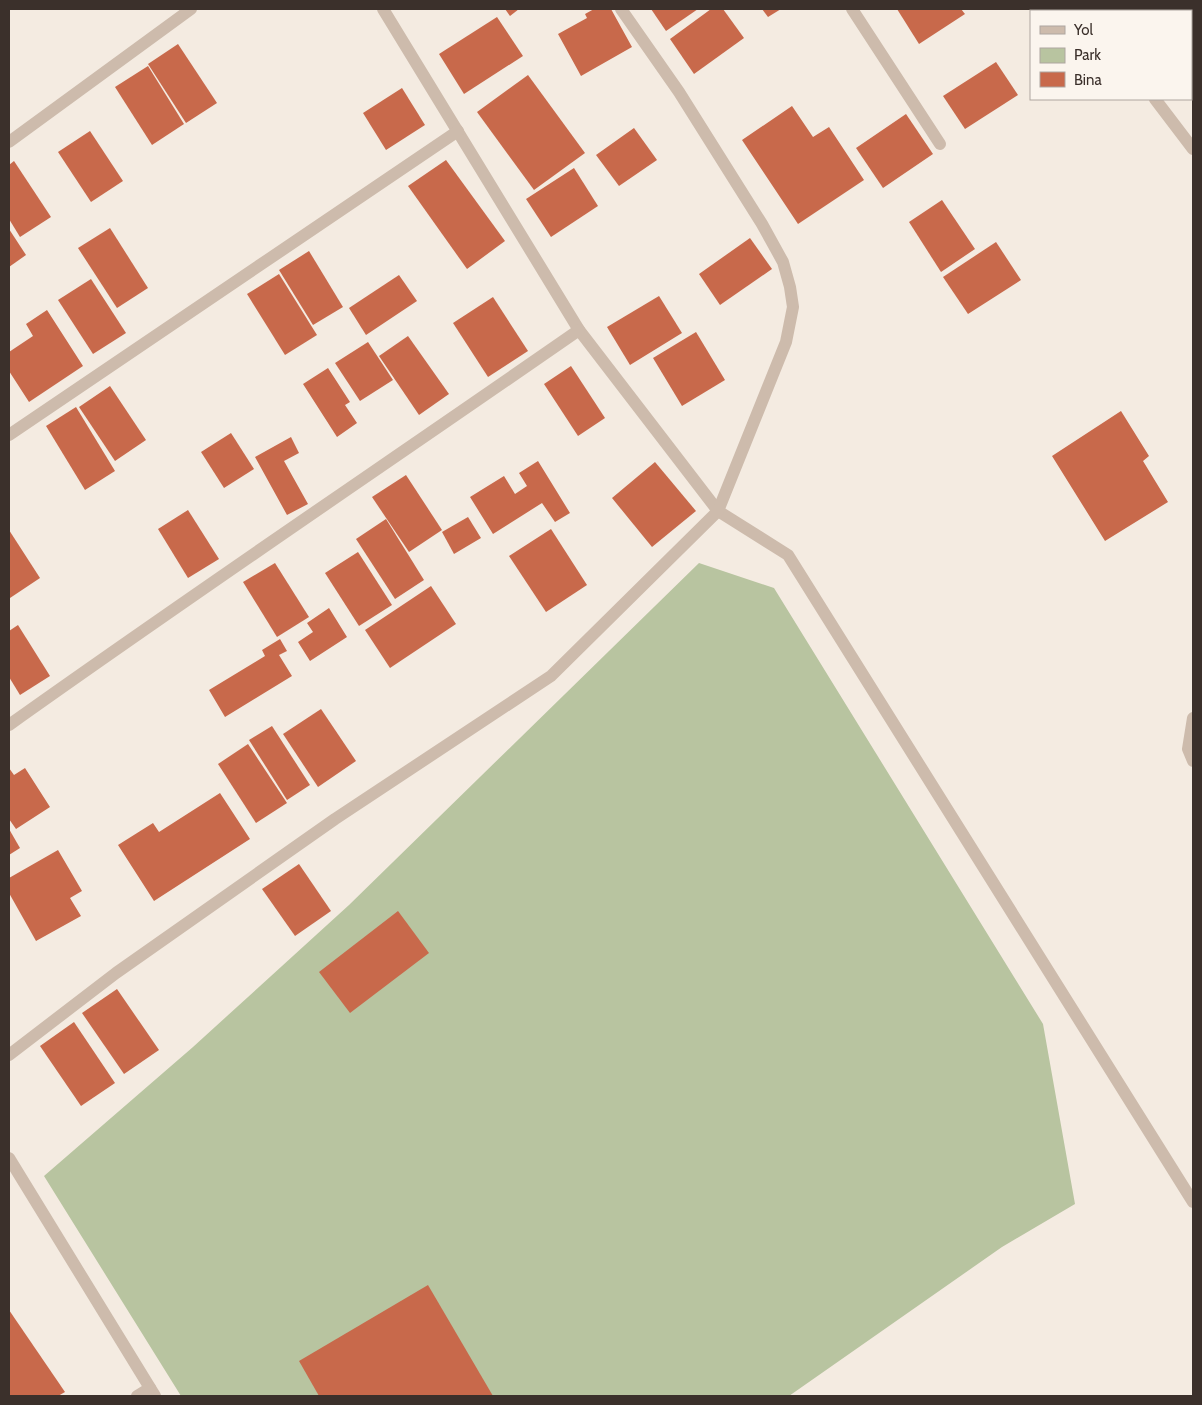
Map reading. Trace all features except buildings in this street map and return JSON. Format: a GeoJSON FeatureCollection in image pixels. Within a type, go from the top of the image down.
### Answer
{"type":"FeatureCollection","features":[{"type":"Feature","properties":{"kind":"street"},"geometry":{"type":"LineString","coordinates":[[9,142],[191,9]]}},
{"type":"Feature","properties":{"kind":"street"},"geometry":{"type":"LineString","coordinates":[[383,9],[579,330],[718,511],[788,555],[822,604],[1193,1202]]}},
{"type":"Feature","properties":{"kind":"street"},"geometry":{"type":"LineString","coordinates":[[9,1055],[116,973],[335,819],[551,676],[718,511],[786,342],[793,307],[790,286],[783,262],[762,224],[678,92],[622,9]]}},
{"type":"Feature","properties":{"kind":"street"},"geometry":{"type":"LineString","coordinates":[[852,9],[940,144]]}},
{"type":"Feature","properties":{"kind":"street"},"geometry":{"type":"LineString","coordinates":[[1156,100],[1193,149]]}},
{"type":"Feature","properties":{"kind":"street"},"geometry":{"type":"LineString","coordinates":[[9,435],[458,131]]}},
{"type":"Feature","properties":{"kind":"street"},"geometry":{"type":"LineString","coordinates":[[9,725],[153,622],[317,513],[579,330]]}},
{"type":"Feature","properties":{"kind":"street"},"geometry":{"type":"LineString","coordinates":[[1193,718],[1188,749],[1193,761]]}},
{"type":"Feature","properties":{"kind":"street"},"geometry":{"type":"LineString","coordinates":[[9,1158],[153,1392],[137,1396]]}},
{"type":"Feature","properties":{"kind":"green space"},"geometry":{"type":"Polygon","coordinates":[[[699,563],[774,588],[1043,1024],[1075,1204],[1002,1247],[789,1396],[181,1396],[44,1176],[193,1047],[349,905],[699,563]]]}}]}
